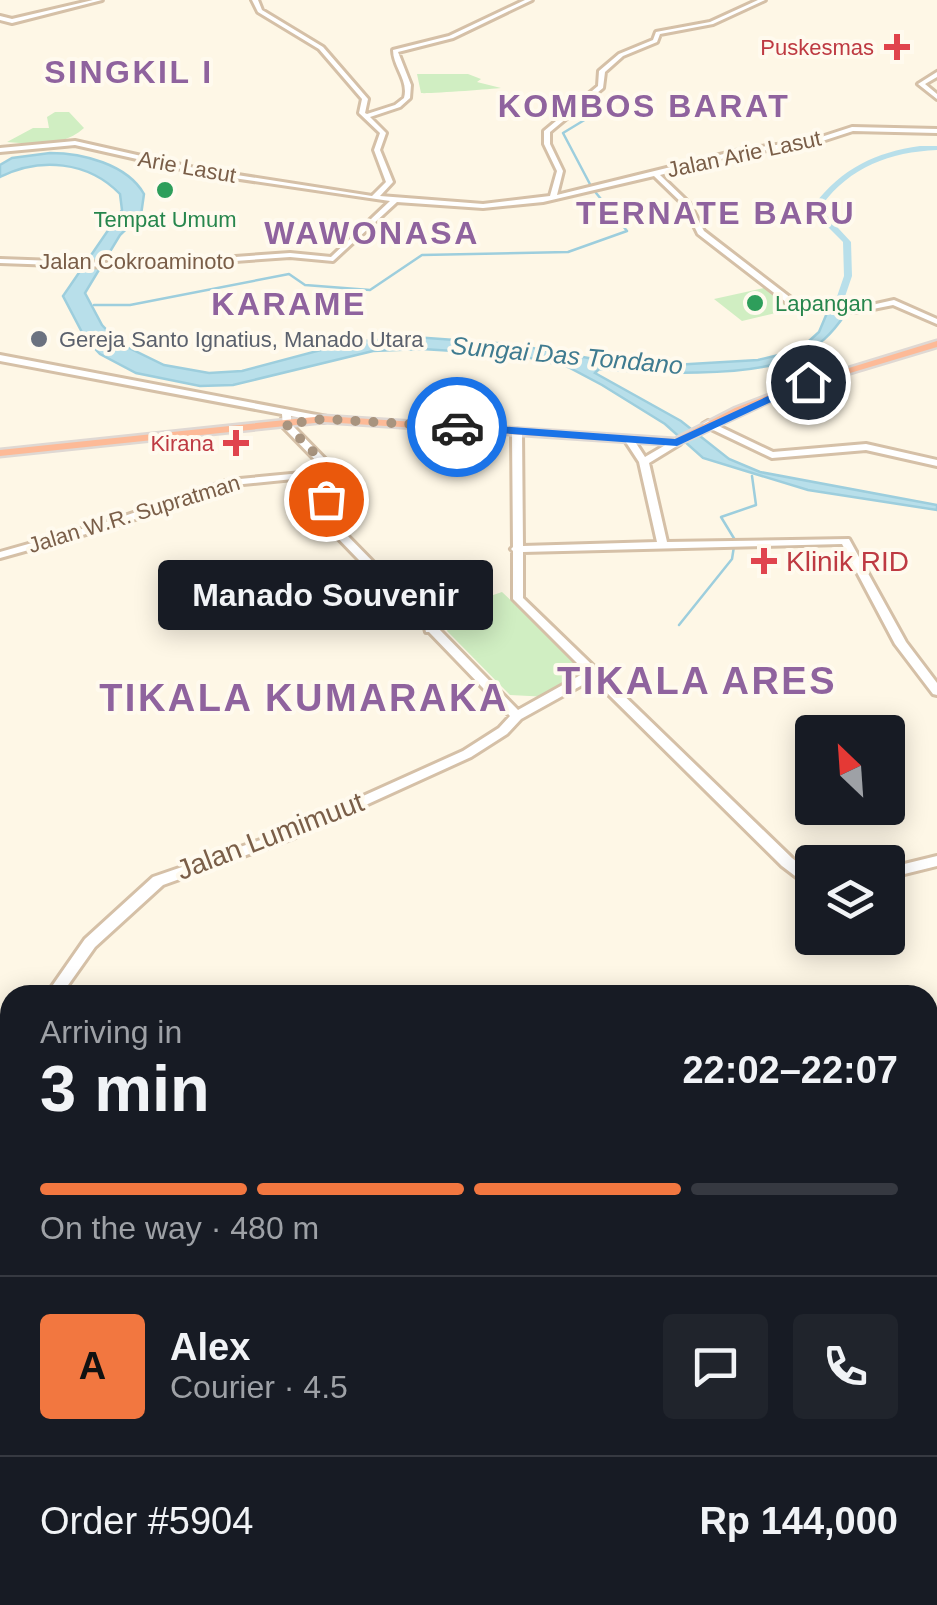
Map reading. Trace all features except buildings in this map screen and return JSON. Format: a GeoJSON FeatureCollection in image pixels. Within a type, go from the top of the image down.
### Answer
{"type":"FeatureCollection","features":[{"type":"Feature","properties":{"kind":"highway"},"geometry":{"type":"LineString","coordinates":[[0,452],[140,435],[267,426],[287,419],[678,442],[818,378],[937,344]]}},
{"type":"Feature","properties":{"kind":"street"},"geometry":{"type":"LineString","coordinates":[[0,18],[12,21],[98,0]]}},
{"type":"Feature","properties":{"kind":"street"},"geometry":{"type":"LineString","coordinates":[[255,0],[260,11],[325,51],[364,97],[362,112],[383,133],[376,146],[390,182],[374,198]]}},
{"type":"Feature","properties":{"kind":"street"},"geometry":{"type":"LineString","coordinates":[[368,116],[402,104],[408,94],[395,51],[452,38],[529,0]]}},
{"type":"Feature","properties":{"kind":"street"},"geometry":{"type":"LineString","coordinates":[[553,198],[560,171],[547,144],[546,131],[601,87],[602,70],[656,41],[660,32],[711,23],[762,0]]}},
{"type":"Feature","properties":{"kind":"street"},"geometry":{"type":"LineString","coordinates":[[937,74],[921,84],[937,97]]}},
{"type":"Feature","properties":{"kind":"street","name":"Jalan Arie Lasut"},"geometry":{"type":"LineString","coordinates":[[374,198],[483,206],[553,198],[744,151],[810,143],[852,129],[937,130]]}},
{"type":"Feature","properties":{"kind":"street","name":"Arie Lasut"},"geometry":{"type":"LineString","coordinates":[[0,150],[76,143],[160,165],[374,198]]}},
{"type":"Feature","properties":{"kind":"street"},"geometry":{"type":"LineString","coordinates":[[656,174],[687,204],[701,232],[794,304],[858,310],[894,302],[937,322]]}},
{"type":"Feature","properties":{"kind":"street","name":"Jalan Cokroaminoto"},"geometry":{"type":"LineString","coordinates":[[0,261],[175,265],[302,254],[334,258],[394,200]]}},
{"type":"Feature","properties":{"kind":"street"},"geometry":{"type":"LineString","coordinates":[[0,358],[273,410],[287,419],[329,473],[327,519],[518,716]]}},
{"type":"Feature","properties":{"kind":"street"},"geometry":{"type":"LineString","coordinates":[[267,426],[277,420],[273,410]]}},
{"type":"Feature","properties":{"kind":"street"},"geometry":{"type":"LineString","coordinates":[[706,426],[772,454],[866,448],[937,463]]}},
{"type":"Feature","properties":{"kind":"street"},"geometry":{"type":"LineString","coordinates":[[514,434],[518,599],[795,868]]}},
{"type":"Feature","properties":{"kind":"street"},"geometry":{"type":"LineString","coordinates":[[629,439],[644,462],[662,546]]}},
{"type":"Feature","properties":{"kind":"street"},"geometry":{"type":"LineString","coordinates":[[644,462],[678,442]]}},
{"type":"Feature","properties":{"kind":"street","name":"Jalan W.R. Supratman"},"geometry":{"type":"LineString","coordinates":[[0,554],[102,526],[232,482],[329,473]]}},
{"type":"Feature","properties":{"kind":"street"},"geometry":{"type":"LineString","coordinates":[[516,550],[845,540],[901,644],[937,691]]}},
{"type":"Feature","properties":{"kind":"street"},"geometry":{"type":"LineString","coordinates":[[430,629],[445,604]]}},
{"type":"Feature","properties":{"kind":"street","name":"Jalan Lumimuut"},"geometry":{"type":"LineString","coordinates":[[60,985],[90,942],[158,881],[286,836],[467,754],[518,716],[594,673]]}},
{"type":"Feature","properties":{"kind":"street"},"geometry":{"type":"LineString","coordinates":[[505,704],[536,705]]}},
{"type":"Feature","properties":{"kind":"street"},"geometry":{"type":"LineString","coordinates":[[905,869],[937,861]]}},
{"type":"Feature","properties":{"kind":"green space"},"geometry":{"type":"Polygon","coordinates":[[[417,74],[468,74],[481,79],[477,82],[501,88],[421,93],[417,74]]]}},
{"type":"Feature","properties":{"kind":"green space"},"geometry":{"type":"Polygon","coordinates":[[[55,112],[69,112],[84,128],[57,141],[7,142],[33,128],[49,128],[47,117],[55,112]]]}},
{"type":"Feature","properties":{"kind":"green space","name":"Lapangan"},"geometry":{"type":"Polygon","coordinates":[[[768,287],[797,308],[742,321],[714,299],[768,287]]]}},
{"type":"Feature","properties":{"kind":"green space"},"geometry":{"type":"Polygon","coordinates":[[[502,592],[587,673],[549,697],[510,695],[447,631],[458,607],[502,592]]]}},
{"type":"Feature","properties":{"kind":"water"},"geometry":{"type":"Polygon","coordinates":[[[50,153],[103,162],[127,175],[144,194],[141,215],[120,235],[85,293],[102,325],[119,343],[164,365],[209,373],[242,371],[351,342],[414,337],[510,344],[639,367],[758,360],[799,350],[819,332],[827,313],[846,313],[817,345],[775,364],[725,371],[599,369],[595,373],[681,421],[729,459],[760,472],[937,505],[937,510],[808,490],[703,458],[665,424],[602,385],[568,367],[518,355],[422,349],[373,351],[233,385],[200,386],[136,373],[100,354],[85,338],[63,296],[122,210],[120,194],[93,175],[63,166],[31,167],[0,177],[0,165],[12,158],[50,153]]]}},
{"type":"Feature","properties":{"kind":"waterway"},"geometry":{"type":"LineString","coordinates":[[94,305],[130,305],[289,274],[305,285],[370,290],[422,255],[568,252],[627,231],[592,188],[563,133],[591,116],[613,93]]}},
{"type":"Feature","properties":{"kind":"waterway","name":"Sungai Das Tondano"},"geometry":{"type":"LineString","coordinates":[[832,323],[848,276],[847,242],[822,216],[818,205],[841,179],[870,161],[903,151],[937,148]]}},
{"type":"Feature","properties":{"kind":"waterway"},"geometry":{"type":"LineString","coordinates":[[679,625],[732,559],[735,540],[721,517],[756,505],[752,476]]}},
{"type":"Feature","properties":{"kind":"way so far"},"geometry":{"type":"LineString","coordinates":[[326,499],[328,467],[286,424],[324,419],[457,427]]}},
{"type":"Feature","properties":{"kind":"place","name":"Puskesmas"},"geometry":{"type":"Point","coordinates":[897,47]}},
{"type":"Feature","properties":{"kind":"place","name":"Tempat Umum"},"geometry":{"type":"Point","coordinates":[165,190]}},
{"type":"Feature","properties":{"kind":"place","name":"Lapangan"},"geometry":{"type":"Point","coordinates":[755,303]}},
{"type":"Feature","properties":{"kind":"place","name":"Gereja Santo Ignatius, Manado Utara"},"geometry":{"type":"Point","coordinates":[39,339]}},
{"type":"Feature","properties":{"kind":"place","name":"Kirana"},"geometry":{"type":"Point","coordinates":[236,443]}},
{"type":"Feature","properties":{"kind":"place","name":"Manado Souvenir"},"geometry":{"type":"Point","coordinates":[326,499]}},
{"type":"Feature","properties":{"kind":"place","name":"Klinik RID"},"geometry":{"type":"Point","coordinates":[764,561]}},
{"type":"Feature","properties":{"kind":"district","name":"SINGKIL I"},"geometry":{"type":"Point","coordinates":[129,72]}},
{"type":"Feature","properties":{"kind":"district","name":"KOMBOS BARAT"},"geometry":{"type":"Point","coordinates":[644,106]}},
{"type":"Feature","properties":{"kind":"district","name":"TERNATE BARU"},"geometry":{"type":"Point","coordinates":[716,213]}},
{"type":"Feature","properties":{"kind":"district","name":"WAWONASA"},"geometry":{"type":"Point","coordinates":[372,233]}},
{"type":"Feature","properties":{"kind":"district","name":"KARAME"},"geometry":{"type":"Point","coordinates":[289,304]}},
{"type":"Feature","properties":{"kind":"district","name":"TIKALA ARES"},"geometry":{"type":"Point","coordinates":[697,681]}},
{"type":"Feature","properties":{"kind":"district","name":"TIKALA KUMARAKA"},"geometry":{"type":"Point","coordinates":[304,698]}},
{"type":"Feature","properties":{"kind":"route"},"geometry":{"type":"LineString","coordinates":[[457,427],[677,442],[708,424],[808,382]]}}]}
